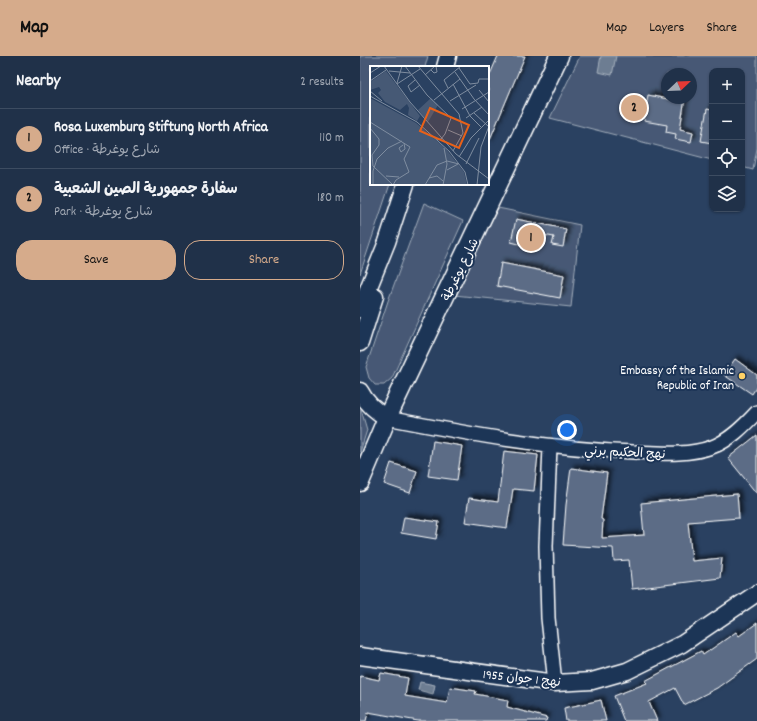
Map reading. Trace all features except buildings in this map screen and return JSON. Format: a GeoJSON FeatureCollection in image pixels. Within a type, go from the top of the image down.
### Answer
{"type":"FeatureCollection","features":[{"type":"Feature","properties":{"kind":"main road","name":"شارع يوغرطة"},"geometry":{"type":"LineString","coordinates":[[360,482],[387,418],[559,56]]}},
{"type":"Feature","properties":{"kind":"street"},"geometry":{"type":"LineString","coordinates":[[445,66],[448,56]]}},
{"type":"Feature","properties":{"kind":"street"},"geometry":{"type":"LineString","coordinates":[[360,309],[387,242],[406,185]]}},
{"type":"Feature","properties":{"kind":"street"},"geometry":{"type":"LineString","coordinates":[[360,342],[374,298],[387,242]]}},
{"type":"Feature","properties":{"kind":"street"},"geometry":{"type":"LineString","coordinates":[[360,391],[367,402],[376,411],[387,418]]}},
{"type":"Feature","properties":{"kind":"street","name":"نهج الحكيم برني"},"geometry":{"type":"LineString","coordinates":[[387,418],[550,446],[613,452],[687,453],[712,447],[732,435],[757,412]]}},
{"type":"Feature","properties":{"kind":"street"},"geometry":{"type":"LineString","coordinates":[[550,446],[546,546],[548,618],[555,683]]}},
{"type":"Feature","properties":{"kind":"street","name":"نهج 1 جوان 1955"},"geometry":{"type":"LineString","coordinates":[[360,656],[555,683],[592,681],[627,671],[682,644],[757,592]]}},
{"type":"Feature","properties":{"kind":"shaded area"},"geometry":{"type":"Polygon","coordinates":[[[360,56],[428,56],[425,66],[370,66],[370,185],[390,185],[360,274],[360,56]]]}},
{"type":"Feature","properties":{"kind":"shaded area"},"geometry":{"type":"Polygon","coordinates":[[[580,56],[757,56],[757,148],[753,170],[745,168],[745,68],[709,68],[709,159],[550,118],[580,56]]]}},
{"type":"Feature","properties":{"kind":"shaded area"},"geometry":{"type":"Polygon","coordinates":[[[601,56],[616,56],[612,75],[598,72],[601,56]]]}},
{"type":"Feature","properties":{"kind":"shaded area"},"geometry":{"type":"Polygon","coordinates":[[[424,203],[463,221],[392,378],[384,385],[375,385],[369,378],[366,367],[388,301],[424,203]]]}},
{"type":"Feature","properties":{"kind":"shaded area"},"geometry":{"type":"Polygon","coordinates":[[[498,208],[580,225],[571,307],[454,295],[498,208]]]}},
{"type":"Feature","properties":{"kind":"shaded area"},"geometry":{"type":"Polygon","coordinates":[[[360,406],[367,430],[360,452],[360,406]]]}},
{"type":"Feature","properties":{"kind":"shaded area"},"geometry":{"type":"Polygon","coordinates":[[[420,682],[435,685],[433,694],[418,690],[420,682]]]}},
{"type":"Feature","properties":{"kind":"place","name":"سفارة جمهورية الصين الشعبية"},"geometry":{"type":"Point","coordinates":[634,108]}},
{"type":"Feature","properties":{"kind":"place","name":"Rosa Luxemburg Stiftung North Africa"},"geometry":{"type":"Point","coordinates":[531,238]}},
{"type":"Feature","properties":{"kind":"place","name":"Embassy of the Islamic Republic of Iran"},"geometry":{"type":"Point","coordinates":[742,376]}}]}
